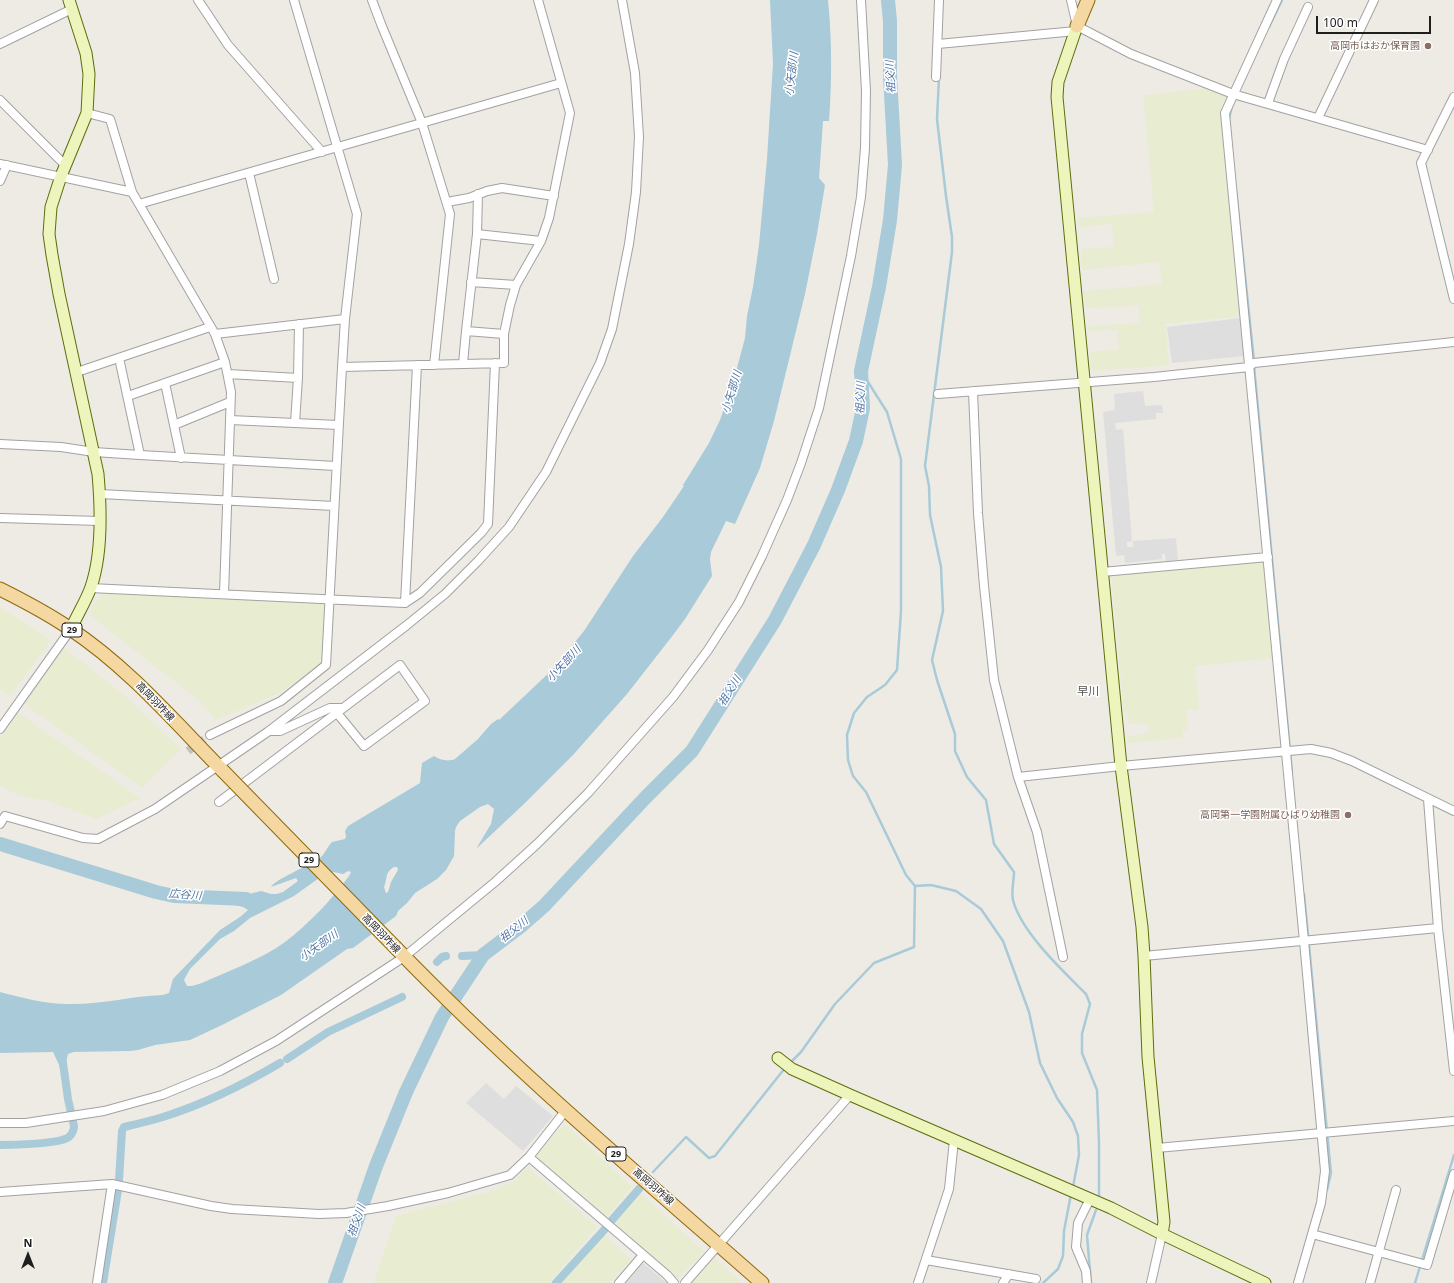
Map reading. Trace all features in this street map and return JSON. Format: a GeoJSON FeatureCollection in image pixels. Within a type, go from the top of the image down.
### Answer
{"type":"FeatureCollection","features":[{"type":"Feature","properties":{"kind":"main road"},"geometry":{"type":"LineString","coordinates":[[1076,28],[1088,0]]}},
{"type":"Feature","properties":{"kind":"main road","name":"高岡羽咋線"},"geometry":{"type":"LineString","coordinates":[[0,589],[41,610],[70,629],[107,657],[135,681],[471,1024],[762,1283]]}},
{"type":"Feature","properties":{"kind":"street"},"geometry":{"type":"LineString","coordinates":[[198,0],[228,45],[322,152]]}},
{"type":"Feature","properties":{"kind":"street"},"geometry":{"type":"LineString","coordinates":[[210,735],[281,701],[326,665],[345,319],[357,214],[294,0]]}},
{"type":"Feature","properties":{"kind":"street"},"geometry":{"type":"LineString","coordinates":[[372,0],[422,123],[450,214],[434,365]]}},
{"type":"Feature","properties":{"kind":"street"},"geometry":{"type":"LineString","coordinates":[[342,367],[504,363],[504,334],[510,305],[516,285],[541,242],[549,218],[570,113],[538,0]]}},
{"type":"Feature","properties":{"kind":"street"},"geometry":{"type":"LineString","coordinates":[[0,824],[5,816],[83,838],[98,839],[155,810],[221,769],[374,651],[445,594],[509,528],[546,472],[600,363],[612,329],[629,244],[636,192],[639,137],[635,73],[622,0]]}},
{"type":"Feature","properties":{"kind":"street"},"geometry":{"type":"LineString","coordinates":[[0,1124],[26,1123],[104,1111],[162,1095],[220,1072],[276,1041],[400,953],[495,882],[537,844],[588,793],[673,697],[708,650],[739,602],[762,556],[793,485],[819,408],[851,256],[861,197],[865,148],[866,91],[861,0]]}},
{"type":"Feature","properties":{"kind":"street"},"geometry":{"type":"LineString","coordinates":[[936,77],[940,44],[939,0]]}},
{"type":"Feature","properties":{"kind":"street"},"geometry":{"type":"LineString","coordinates":[[1071,0],[1076,28],[1058,82],[1057,97],[1121,766],[1144,956],[1148,1057],[1164,1222],[1151,1283]]}},
{"type":"Feature","properties":{"kind":"street"},"geometry":{"type":"LineString","coordinates":[[1277,0],[1225,113],[1252,365],[1268,557],[1290,751],[1325,1132],[1325,1171],[1321,1203],[1298,1283]]}},
{"type":"Feature","properties":{"kind":"street"},"geometry":{"type":"LineString","coordinates":[[1318,118],[1374,0]]}},
{"type":"Feature","properties":{"kind":"street"},"geometry":{"type":"LineString","coordinates":[[0,44],[71,4],[86,53],[89,74],[87,113],[65,165],[51,207],[49,234],[59,294],[94,452],[100,494],[96,567],[90,588],[70,629],[0,729]]}},
{"type":"Feature","properties":{"kind":"street"},"geometry":{"type":"LineString","coordinates":[[1268,103],[1284,59],[1308,7]]}},
{"type":"Feature","properties":{"kind":"street"},"geometry":{"type":"LineString","coordinates":[[940,44],[1076,28],[1131,54],[1234,94],[1428,150]]}},
{"type":"Feature","properties":{"kind":"street"},"geometry":{"type":"LineString","coordinates":[[139,204],[561,83]]}},
{"type":"Feature","properties":{"kind":"street"},"geometry":{"type":"LineString","coordinates":[[1454,97],[1421,163],[1454,300]]}},
{"type":"Feature","properties":{"kind":"street"},"geometry":{"type":"LineString","coordinates":[[0,100],[65,165]]}},
{"type":"Feature","properties":{"kind":"street"},"geometry":{"type":"LineString","coordinates":[[87,113],[110,119],[132,192],[215,334],[228,374],[231,392],[224,594]]}},
{"type":"Feature","properties":{"kind":"street"},"geometry":{"type":"LineString","coordinates":[[0,181],[4,164],[132,192]]}},
{"type":"Feature","properties":{"kind":"street"},"geometry":{"type":"LineString","coordinates":[[248,173],[274,279]]}},
{"type":"Feature","properties":{"kind":"street"},"geometry":{"type":"LineString","coordinates":[[447,202],[469,198],[487,191],[502,188],[554,196]]}},
{"type":"Feature","properties":{"kind":"street"},"geometry":{"type":"LineString","coordinates":[[463,364],[477,234],[478,194]]}},
{"type":"Feature","properties":{"kind":"street"},"geometry":{"type":"LineString","coordinates":[[477,234],[541,242]]}},
{"type":"Feature","properties":{"kind":"street"},"geometry":{"type":"LineString","coordinates":[[471,282],[516,285]]}},
{"type":"Feature","properties":{"kind":"street"},"geometry":{"type":"LineString","coordinates":[[215,334],[345,319]]}},
{"type":"Feature","properties":{"kind":"street"},"geometry":{"type":"LineString","coordinates":[[295,422],[298,378],[299,324]]}},
{"type":"Feature","properties":{"kind":"street"},"geometry":{"type":"LineString","coordinates":[[77,372],[210,326]]}},
{"type":"Feature","properties":{"kind":"street"},"geometry":{"type":"LineString","coordinates":[[466,331],[504,334]]}},
{"type":"Feature","properties":{"kind":"street"},"geometry":{"type":"LineString","coordinates":[[938,394],[1085,381],[1154,377],[1252,365],[1264,362],[1454,342]]}},
{"type":"Feature","properties":{"kind":"street"},"geometry":{"type":"LineString","coordinates":[[119,358],[140,456]]}},
{"type":"Feature","properties":{"kind":"street"},"geometry":{"type":"LineString","coordinates":[[128,396],[224,362]]}},
{"type":"Feature","properties":{"kind":"street"},"geometry":{"type":"LineString","coordinates":[[90,588],[405,602],[420,593],[481,534],[488,524],[495,363]]}},
{"type":"Feature","properties":{"kind":"street"},"geometry":{"type":"LineString","coordinates":[[405,602],[417,365]]}},
{"type":"Feature","properties":{"kind":"street"},"geometry":{"type":"LineString","coordinates":[[228,374],[298,378]]}},
{"type":"Feature","properties":{"kind":"street"},"geometry":{"type":"LineString","coordinates":[[165,384],[181,458]]}},
{"type":"Feature","properties":{"kind":"street"},"geometry":{"type":"LineString","coordinates":[[973,391],[979,529],[994,680],[1018,777],[1038,832],[1062,957]]}},
{"type":"Feature","properties":{"kind":"street"},"geometry":{"type":"LineString","coordinates":[[174,425],[230,402]]}},
{"type":"Feature","properties":{"kind":"street"},"geometry":{"type":"LineString","coordinates":[[230,420],[338,425]]}},
{"type":"Feature","properties":{"kind":"street"},"geometry":{"type":"LineString","coordinates":[[0,444],[61,447],[94,452],[140,456],[336,466]]}},
{"type":"Feature","properties":{"kind":"street"},"geometry":{"type":"LineString","coordinates":[[100,494],[334,506]]}},
{"type":"Feature","properties":{"kind":"street"},"geometry":{"type":"LineString","coordinates":[[0,518],[99,521]]}},
{"type":"Feature","properties":{"kind":"street"},"geometry":{"type":"LineString","coordinates":[[1102,572],[1268,557]]}},
{"type":"Feature","properties":{"kind":"street"},"geometry":{"type":"LineString","coordinates":[[219,802],[400,665],[425,701],[364,746],[337,713]]}},
{"type":"Feature","properties":{"kind":"street"},"geometry":{"type":"LineString","coordinates":[[269,731],[280,731],[330,708],[344,708]]}},
{"type":"Feature","properties":{"kind":"street"},"geometry":{"type":"LineString","coordinates":[[1018,777],[1310,749],[1331,753],[1359,765],[1454,811]]}},
{"type":"Feature","properties":{"kind":"street"},"geometry":{"type":"LineString","coordinates":[[1428,798],[1438,928],[1454,1071]]}},
{"type":"Feature","properties":{"kind":"street"},"geometry":{"type":"LineString","coordinates":[[1144,956],[1438,928]]}},
{"type":"Feature","properties":{"kind":"street"},"geometry":{"type":"LineString","coordinates":[[785,1064],[850,1096],[1090,1199],[1265,1283]]}},
{"type":"Feature","properties":{"kind":"street"},"geometry":{"type":"LineString","coordinates":[[685,1283],[850,1096]]}},
{"type":"Feature","properties":{"kind":"street"},"geometry":{"type":"LineString","coordinates":[[0,1192],[112,1184],[211,1206],[232,1209],[319,1214],[346,1213],[388,1206],[448,1193],[510,1175],[528,1157],[566,1110]]}},
{"type":"Feature","properties":{"kind":"street"},"geometry":{"type":"LineString","coordinates":[[1156,1148],[1454,1121]]}},
{"type":"Feature","properties":{"kind":"street"},"geometry":{"type":"LineString","coordinates":[[918,1283],[949,1189],[954,1140]]}},
{"type":"Feature","properties":{"kind":"street"},"geometry":{"type":"LineString","coordinates":[[528,1157],[644,1255],[674,1283]]}},
{"type":"Feature","properties":{"kind":"street"},"geometry":{"type":"LineString","coordinates":[[1312,1234],[1427,1265],[1454,1174]]}},
{"type":"Feature","properties":{"kind":"street"},"geometry":{"type":"LineString","coordinates":[[98,1283],[112,1184]]}},
{"type":"Feature","properties":{"kind":"street"},"geometry":{"type":"LineString","coordinates":[[1370,1283],[1396,1190]]}},
{"type":"Feature","properties":{"kind":"street"},"geometry":{"type":"LineString","coordinates":[[1087,1283],[1086,1271],[1076,1247],[1078,1223],[1090,1199]]}},
{"type":"Feature","properties":{"kind":"street"},"geometry":{"type":"LineString","coordinates":[[619,1283],[644,1255]]}},
{"type":"Feature","properties":{"kind":"street"},"geometry":{"type":"LineString","coordinates":[[926,1260],[1036,1279]]}},
{"type":"Feature","properties":{"kind":"street"},"geometry":{"type":"LineString","coordinates":[[1002,1283],[1009,1274]]}},
{"type":"Feature","properties":{"kind":"green space"},"geometry":{"type":"Polygon","coordinates":[[[1213,88],[1228,94],[1221,107],[1241,316],[1165,324],[1169,365],[1094,371],[1092,368],[1090,352],[1119,349],[1117,330],[1089,331],[1088,326],[1139,323],[1139,306],[1086,308],[1083,291],[1162,284],[1159,262],[1082,270],[1081,249],[1114,247],[1112,224],[1079,227],[1077,218],[1154,212],[1143,95],[1213,88]]]}},
{"type":"Feature","properties":{"kind":"green space"},"geometry":{"type":"Polygon","coordinates":[[[1265,559],[1274,658],[1195,666],[1199,709],[1186,710],[1188,729],[1182,731],[1183,738],[1128,743],[1127,736],[1149,733],[1148,723],[1129,724],[1128,713],[1124,713],[1111,573],[1265,559]]]}},
{"type":"Feature","properties":{"kind":"green space"},"geometry":{"type":"Polygon","coordinates":[[[105,591],[328,604],[326,660],[281,692],[216,720],[198,700],[91,616],[91,607],[105,591]]]}},
{"type":"Feature","properties":{"kind":"green space"},"geometry":{"type":"Polygon","coordinates":[[[0,607],[51,640],[10,696],[0,689],[0,607]]]}},
{"type":"Feature","properties":{"kind":"green space"},"geometry":{"type":"Polygon","coordinates":[[[61,646],[122,693],[181,749],[142,788],[23,703],[61,646]]]}},
{"type":"Feature","properties":{"kind":"green space"},"geometry":{"type":"Polygon","coordinates":[[[18,713],[140,798],[96,819],[49,801],[18,795],[0,785],[0,739],[18,713]]]}},
{"type":"Feature","properties":{"kind":"green space"},"geometry":{"type":"Polygon","coordinates":[[[565,1124],[632,1187],[605,1219],[537,1158],[537,1153],[565,1124]]]}},
{"type":"Feature","properties":{"kind":"green space"},"geometry":{"type":"Polygon","coordinates":[[[527,1167],[597,1227],[549,1283],[374,1283],[396,1216],[495,1190],[516,1180],[527,1167]]]}},
{"type":"Feature","properties":{"kind":"green space"},"geometry":{"type":"Polygon","coordinates":[[[641,1194],[705,1252],[676,1280],[612,1226],[641,1194]]]}},
{"type":"Feature","properties":{"kind":"green space"},"geometry":{"type":"Polygon","coordinates":[[[605,1235],[631,1260],[609,1283],[560,1283],[605,1235]]]}},
{"type":"Feature","properties":{"kind":"green space"},"geometry":{"type":"Polygon","coordinates":[[[714,1258],[742,1283],[689,1283],[714,1258]]]}},
{"type":"Feature","properties":{"kind":"shaded area"},"geometry":{"type":"Polygon","coordinates":[[[1241,318],[1245,356],[1172,363],[1167,327],[1241,318]]]}},
{"type":"Feature","properties":{"kind":"shaded area"},"geometry":{"type":"Polygon","coordinates":[[[1143,391],[1145,406],[1162,405],[1163,413],[1156,413],[1156,419],[1115,423],[1116,430],[1123,429],[1132,541],[1127,542],[1127,547],[1133,547],[1133,541],[1176,538],[1178,560],[1166,561],[1165,554],[1162,554],[1162,559],[1125,563],[1124,555],[1116,556],[1103,412],[1115,410],[1114,394],[1143,391]]]}},
{"type":"Feature","properties":{"kind":"shaded area"},"geometry":{"type":"Polygon","coordinates":[[[486,1083],[504,1099],[516,1086],[553,1116],[523,1151],[466,1103],[486,1083]]]}},
{"type":"Feature","properties":{"kind":"shaded area"},"geometry":{"type":"Polygon","coordinates":[[[643,1263],[663,1280],[667,1283],[626,1283],[643,1263]]]}},
{"type":"Feature","properties":{"kind":"water","name":"小矢部川"},"geometry":{"type":"Polygon","coordinates":[[[770,0],[828,0],[831,45],[830,106],[829,121],[823,121],[819,178],[825,185],[805,294],[774,421],[760,468],[735,524],[726,521],[711,552],[710,559],[712,576],[685,619],[670,639],[627,694],[573,755],[476,849],[491,824],[494,809],[488,804],[480,807],[460,821],[455,831],[454,856],[446,870],[437,879],[415,893],[398,911],[396,916],[353,948],[347,949],[281,995],[190,1040],[155,1045],[130,1051],[74,1052],[68,1054],[65,1066],[60,1067],[53,1052],[0,1053],[0,992],[36,1001],[64,1004],[96,1003],[169,993],[173,979],[220,930],[248,910],[243,907],[227,903],[228,892],[249,894],[261,891],[277,894],[283,892],[298,881],[296,878],[271,887],[279,880],[320,858],[332,842],[345,839],[345,831],[348,826],[420,783],[422,763],[434,756],[444,760],[455,759],[478,739],[491,724],[498,719],[499,720],[553,669],[584,631],[633,556],[663,517],[684,486],[683,485],[709,443],[720,420],[733,383],[745,338],[747,316],[759,245],[767,159],[773,64],[770,0]],[[394,867],[389,871],[387,876],[384,887],[386,893],[388,892],[391,882],[398,870],[397,867],[394,867]],[[348,871],[343,874],[333,872],[319,878],[294,896],[250,918],[234,931],[220,939],[190,969],[184,980],[187,986],[202,983],[245,964],[266,954],[285,942],[303,927],[335,894],[349,876],[351,872],[348,871]]]}},
{"type":"Feature","properties":{"kind":"waterway","name":"祖父川"},"geometry":{"type":"LineString","coordinates":[[335,1283],[376,1166],[406,1092],[442,1017],[483,955],[520,927],[544,906],[646,797],[692,751],[775,620],[814,545],[838,490],[856,441],[863,408],[861,371],[879,287],[890,220],[895,165],[890,76],[890,21],[888,0]]}},
{"type":"Feature","properties":{"kind":"waterway"},"geometry":{"type":"LineString","coordinates":[[1269,27],[1282,0]]}},
{"type":"Feature","properties":{"kind":"waterway"},"geometry":{"type":"LineString","coordinates":[[939,78],[937,119],[952,237],[952,252],[925,466],[929,486],[930,515],[941,567],[943,611],[932,660],[955,734],[955,751],[967,777],[986,800],[994,844],[1014,872],[1012,897],[1017,912],[1034,938],[1044,950],[1086,994],[1090,1004],[1082,1034],[1082,1053],[1097,1090],[1099,1196]]}},
{"type":"Feature","properties":{"kind":"waterway"},"geometry":{"type":"LineString","coordinates":[[1229,119],[1232,106]]}},
{"type":"Feature","properties":{"kind":"waterway"},"geometry":{"type":"LineString","coordinates":[[1236,191],[1254,361]]}},
{"type":"Feature","properties":{"kind":"waterway"},"geometry":{"type":"LineString","coordinates":[[1254,366],[1292,773]]}},
{"type":"Feature","properties":{"kind":"waterway"},"geometry":{"type":"LineString","coordinates":[[790,1063],[801,1052],[835,1004],[874,963],[914,947],[915,886],[906,875],[866,792],[853,776],[848,760],[847,735],[854,713],[867,697],[885,685],[897,670],[901,611],[901,459],[887,412],[861,371]]}},
{"type":"Feature","properties":{"kind":"waterway","name":"広谷川"},"geometry":{"type":"LineString","coordinates":[[0,844],[156,892],[174,896],[246,899]]}},
{"type":"Feature","properties":{"kind":"waterway"},"geometry":{"type":"LineString","coordinates":[[915,886],[931,885],[956,891],[981,909],[1003,941],[1029,1012],[1040,1063],[1057,1098],[1073,1122],[1078,1136],[1079,1155],[1073,1187]]}},
{"type":"Feature","properties":{"kind":"waterway"},"geometry":{"type":"LineString","coordinates":[[1304,894],[1331,1173],[1327,1190]]}},
{"type":"Feature","properties":{"kind":"waterway"},"geometry":{"type":"LineString","coordinates":[[462,956],[483,955]]}},
{"type":"Feature","properties":{"kind":"waterway"},"geometry":{"type":"LineString","coordinates":[[437,962],[442,957],[446,956]]}},
{"type":"Feature","properties":{"kind":"waterway"},"geometry":{"type":"LineString","coordinates":[[287,1059],[328,1032],[402,997]]}},
{"type":"Feature","properties":{"kind":"waterway"},"geometry":{"type":"LineString","coordinates":[[0,1145],[36,1144],[64,1139],[71,1135],[74,1126],[68,1099],[62,1056]]}},
{"type":"Feature","properties":{"kind":"waterway"},"geometry":{"type":"LineString","coordinates":[[119,1180],[122,1131],[124,1127],[163,1117],[208,1100],[252,1079],[280,1063]]}},
{"type":"Feature","properties":{"kind":"waterway"},"geometry":{"type":"LineString","coordinates":[[653,1172],[686,1137],[709,1158],[715,1156],[785,1068]]}},
{"type":"Feature","properties":{"kind":"waterway"},"geometry":{"type":"LineString","coordinates":[[1415,1283],[1454,1155]]}},
{"type":"Feature","properties":{"kind":"waterway"},"geometry":{"type":"LineString","coordinates":[[612,1220],[639,1189]]}},
{"type":"Feature","properties":{"kind":"waterway"},"geometry":{"type":"LineString","coordinates":[[103,1283],[118,1190]]}},
{"type":"Feature","properties":{"kind":"waterway"},"geometry":{"type":"LineString","coordinates":[[1043,1283],[1058,1269],[1063,1256],[1064,1231],[1071,1194]]}},
{"type":"Feature","properties":{"kind":"waterway"},"geometry":{"type":"LineString","coordinates":[[1091,1283],[1087,1235],[1096,1210]]}},
{"type":"Feature","properties":{"kind":"waterway"},"geometry":{"type":"LineString","coordinates":[[556,1283],[605,1229]]}},
{"type":"Feature","properties":{"kind":"tunnel"},"geometry":{"type":"LineString","coordinates":[[188,751],[210,735]]}},
{"type":"Feature","properties":{"kind":"place","name":"高岡市はおか保育園"},"geometry":{"type":"Point","coordinates":[1428,46]}},
{"type":"Feature","properties":{"kind":"place","name":"高岡第一学園附属ひばり幼稚園"},"geometry":{"type":"Point","coordinates":[1348,815]}},
{"type":"Feature","properties":{"kind":"district","name":"早川"},"geometry":{"type":"Point","coordinates":[1088,692]}}]}
